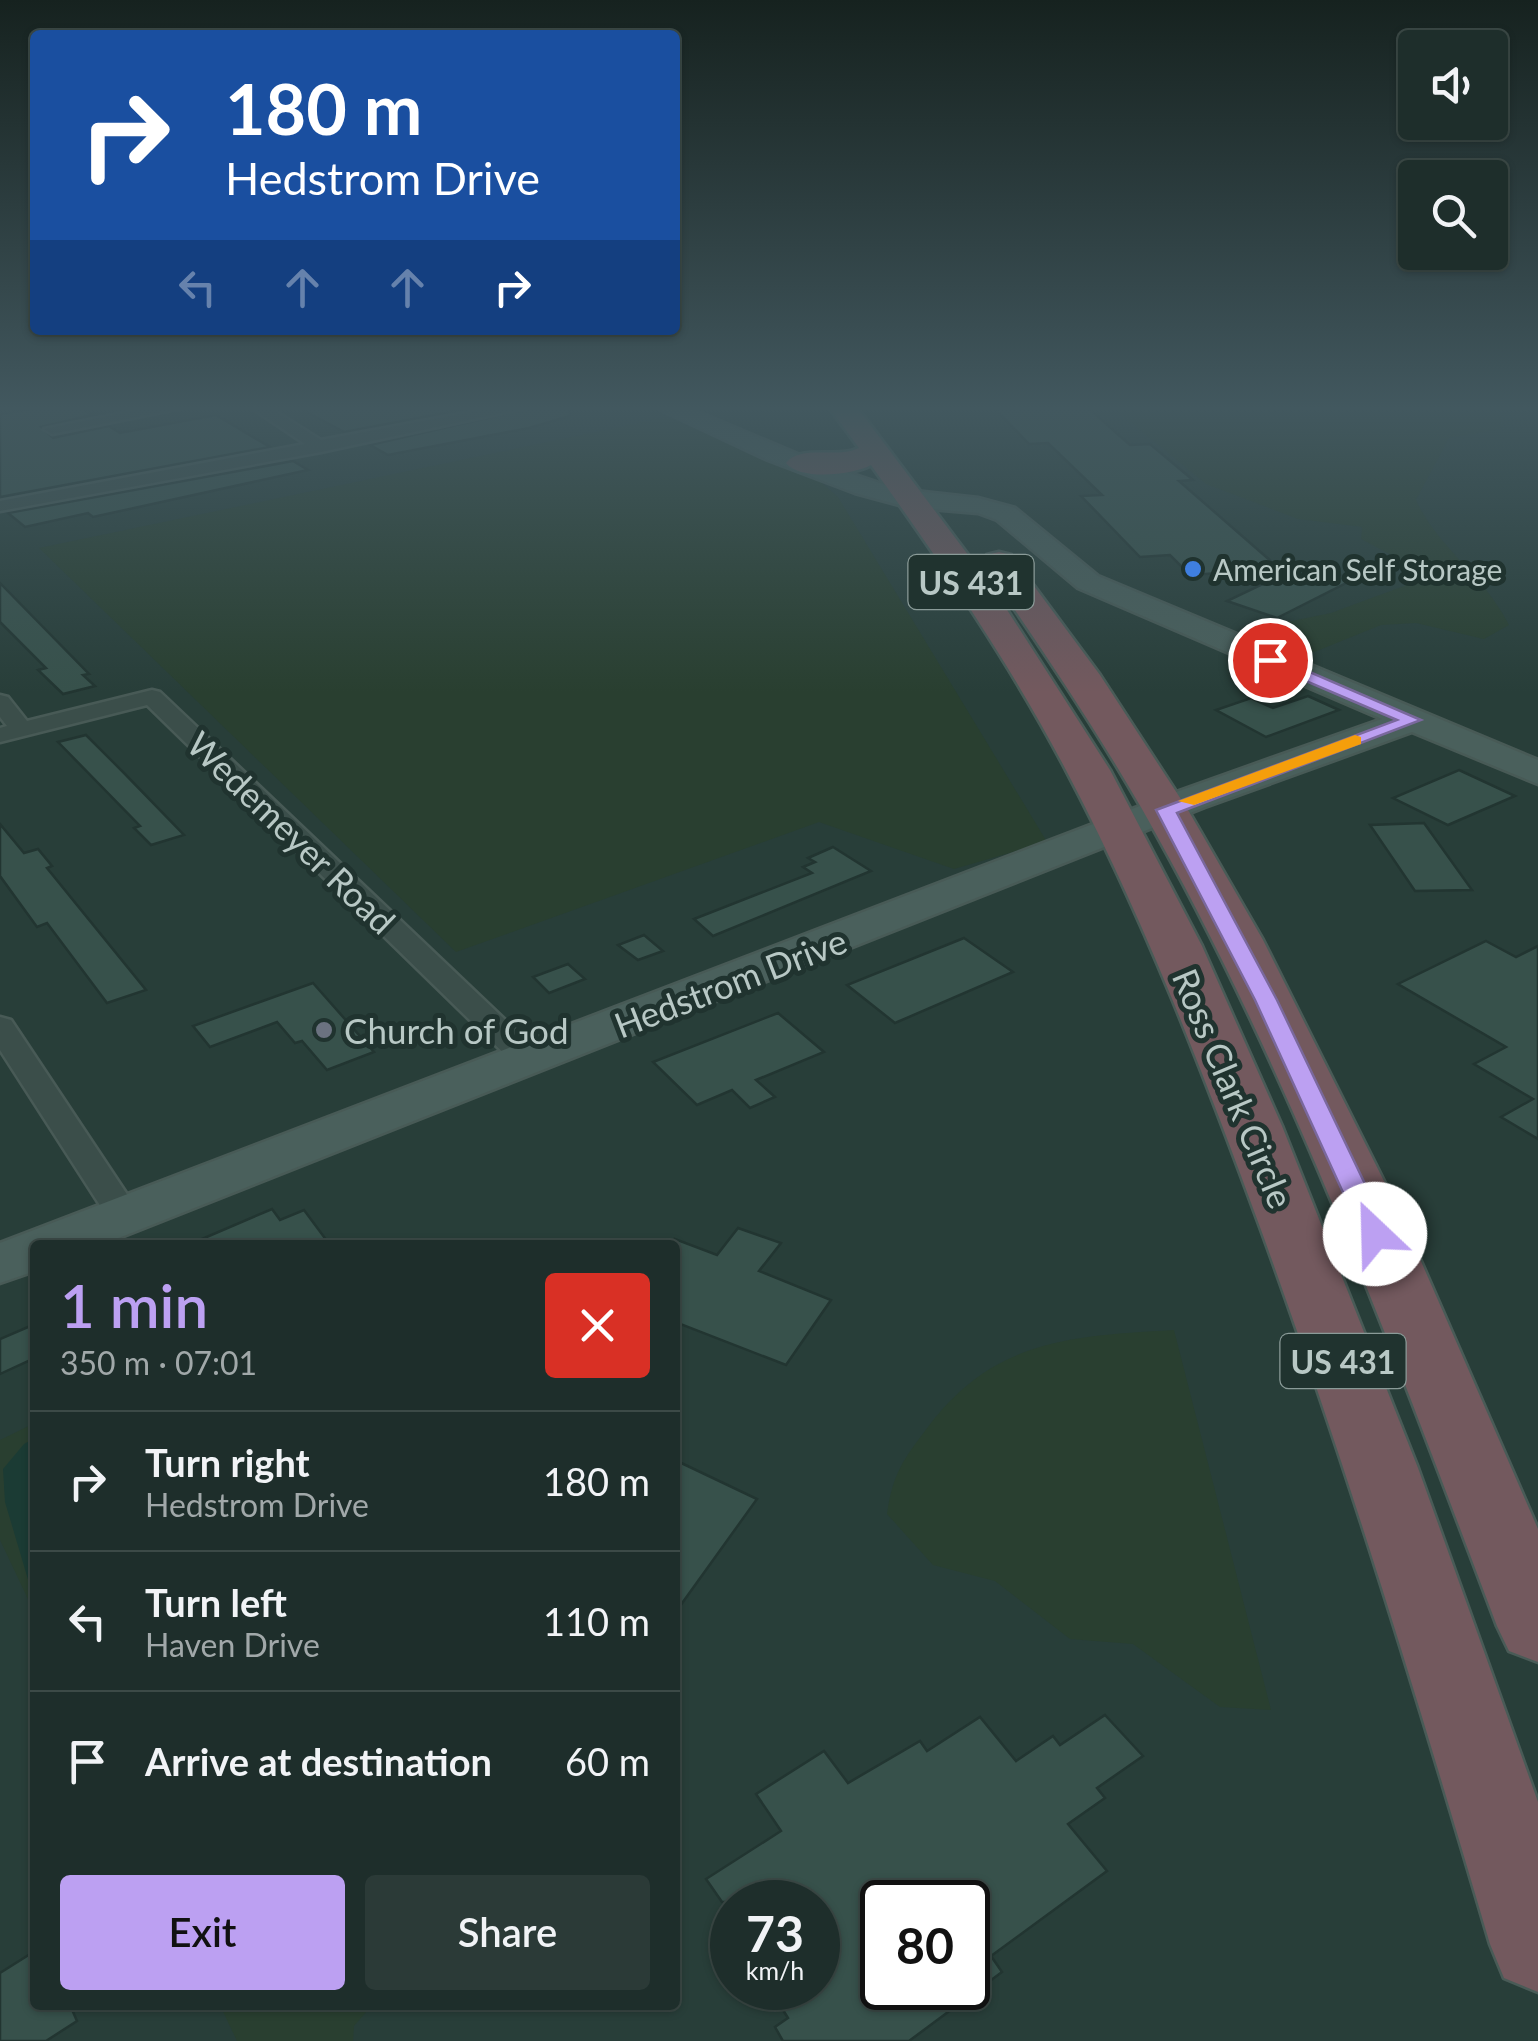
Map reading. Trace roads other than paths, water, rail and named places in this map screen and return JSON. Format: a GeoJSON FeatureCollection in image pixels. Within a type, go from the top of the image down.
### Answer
{"type":"FeatureCollection","features":[{"type":"Feature","properties":{"kind":"highway","name":"Ross Clark Circle"},"geometry":{"type":"LineString","coordinates":[[937,501],[1000,623],[1058,717],[1142,820],[1318,1105],[1420,1338],[1538,1626]]}},
{"type":"Feature","properties":{"kind":"highway","name":"Ross Clark Circle"},"geometry":{"type":"LineString","coordinates":[[1142,820],[1202,1005],[1315,1284],[1457,1686],[1538,1944]]}},
{"type":"Feature","properties":{"kind":"street"},"geometry":{"type":"LineString","coordinates":[[0,506],[26,501]]}},
{"type":"Feature","properties":{"kind":"street"},"geometry":{"type":"LineString","coordinates":[[973,501],[1011,516],[1066,568],[1088,582],[1538,772]]}},
{"type":"Feature","properties":{"kind":"street","name":"Wedemeyer Road"},"geometry":{"type":"LineString","coordinates":[[11,732],[152,697],[528,1060]]}},
{"type":"Feature","properties":{"kind":"street"},"geometry":{"type":"LineString","coordinates":[[0,702],[11,732]]}},
{"type":"Feature","properties":{"kind":"street","name":"Hedstrom Drive"},"geometry":{"type":"LineString","coordinates":[[62,1240],[1142,820],[1412,720]]}},
{"type":"Feature","properties":{"kind":"street"},"geometry":{"type":"LineString","coordinates":[[0,1026],[124,1216]]}},
{"type":"Feature","properties":{"kind":"street"},"geometry":{"type":"LineString","coordinates":[[0,1264],[30,1252]]}},
{"type":"Feature","properties":{"kind":"place","name":"American Self Storage"},"geometry":{"type":"Point","coordinates":[1193,569]}},
{"type":"Feature","properties":{"kind":"place","name":"Church of God"},"geometry":{"type":"Point","coordinates":[324,1030]}}]}
